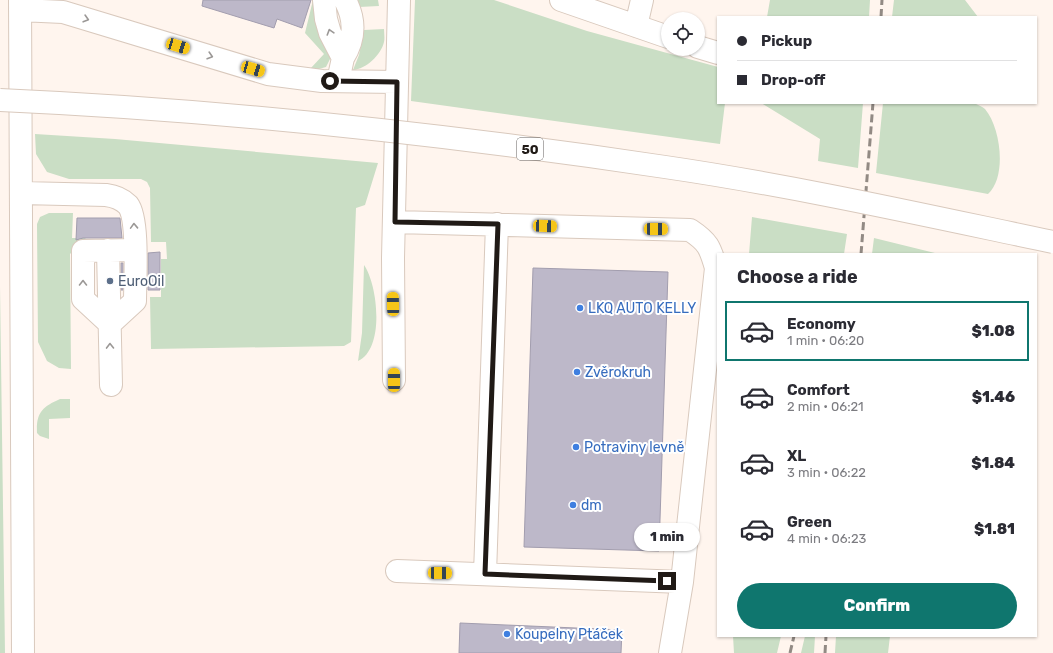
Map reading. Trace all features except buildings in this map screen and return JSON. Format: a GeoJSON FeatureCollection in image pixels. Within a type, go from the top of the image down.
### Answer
{"type":"FeatureCollection","features":[{"type":"Feature","properties":{"kind":"main road"},"geometry":{"type":"LineString","coordinates":[[324,0],[326,19],[330,33],[343,58]]}},
{"type":"Feature","properties":{"kind":"main road"},"geometry":{"type":"LineString","coordinates":[[338,81],[343,58],[352,38],[353,30],[352,18],[345,0]]}},
{"type":"Feature","properties":{"kind":"main road"},"geometry":{"type":"LineString","coordinates":[[394,380],[393,258],[399,0]]}},
{"type":"Feature","properties":{"kind":"main road"},"geometry":{"type":"LineString","coordinates":[[562,0],[661,35]]}},
{"type":"Feature","properties":{"kind":"main road"},"geometry":{"type":"LineString","coordinates":[[636,26],[642,0]]}},
{"type":"Feature","properties":{"kind":"main road"},"geometry":{"type":"LineString","coordinates":[[23,653],[21,520],[22,193],[10,93],[20,5],[64,6],[268,74],[304,80],[397,82]]}},
{"type":"Feature","properties":{"kind":"main road"},"geometry":{"type":"LineString","coordinates":[[705,49],[717,53]]}},
{"type":"Feature","properties":{"kind":"main road","name":"50"},"geometry":{"type":"LineString","coordinates":[[0,100],[207,112],[317,122],[666,167],[902,210],[1053,242]]}},
{"type":"Feature","properties":{"kind":"main road"},"geometry":{"type":"LineString","coordinates":[[22,193],[106,195],[118,198],[128,206],[133,217],[135,301],[110,324]]}},
{"type":"Feature","properties":{"kind":"main road"},"geometry":{"type":"LineString","coordinates":[[395,222],[690,230],[703,239],[710,247],[716,268],[682,582],[670,653]]}},
{"type":"Feature","properties":{"kind":"main road"},"geometry":{"type":"LineString","coordinates":[[485,574],[498,224]]}},
{"type":"Feature","properties":{"kind":"main road"},"geometry":{"type":"LineString","coordinates":[[111,384],[110,324],[83,298],[83,251],[134,250]]}},
{"type":"Feature","properties":{"kind":"main road"},"geometry":{"type":"LineString","coordinates":[[397,571],[682,582]]}},
{"type":"Feature","properties":{"kind":"green space"},"geometry":{"type":"Polygon","coordinates":[[[313,0],[317,0],[331,57],[326,67],[315,70],[310,69],[324,54],[305,33],[313,0]]]}},
{"type":"Feature","properties":{"kind":"green space"},"geometry":{"type":"Polygon","coordinates":[[[357,0],[378,0],[379,6],[359,7],[357,0]]]}},
{"type":"Feature","properties":{"kind":"green space"},"geometry":{"type":"Polygon","coordinates":[[[415,0],[494,0],[587,31],[661,51],[661,56],[678,56],[717,67],[717,104],[725,104],[720,144],[411,101],[415,0]]]}},
{"type":"Feature","properties":{"kind":"green space"},"geometry":{"type":"Polygon","coordinates":[[[770,0],[870,0],[869,16],[767,16],[770,0]]]}},
{"type":"Feature","properties":{"kind":"green space"},"geometry":{"type":"Polygon","coordinates":[[[894,0],[965,0],[977,16],[892,16],[894,0]]]}},
{"type":"Feature","properties":{"kind":"green space"},"geometry":{"type":"Polygon","coordinates":[[[384,29],[384,42],[380,52],[368,64],[353,70],[359,55],[364,30],[384,29]]]}},
{"type":"Feature","properties":{"kind":"green space"},"geometry":{"type":"Polygon","coordinates":[[[763,104],[863,104],[858,168],[818,161],[820,139],[763,104]]]}},
{"type":"Feature","properties":{"kind":"green space"},"geometry":{"type":"Polygon","coordinates":[[[883,104],[976,104],[985,109],[991,117],[998,140],[1000,165],[994,186],[988,194],[876,173],[883,104]]]}},
{"type":"Feature","properties":{"kind":"green space"},"geometry":{"type":"Polygon","coordinates":[[[35,134],[115,139],[378,163],[365,205],[356,208],[351,342],[344,346],[151,349],[150,297],[161,297],[161,259],[167,259],[166,242],[151,242],[150,188],[147,182],[141,179],[69,179],[47,172],[36,154],[35,134]]]}},
{"type":"Feature","properties":{"kind":"green space"},"geometry":{"type":"Polygon","coordinates":[[[49,213],[73,213],[72,238],[86,238],[70,254],[71,369],[59,368],[47,361],[38,342],[37,224],[40,217],[49,213]]]}},
{"type":"Feature","properties":{"kind":"green space"},"geometry":{"type":"Polygon","coordinates":[[[752,217],[847,234],[844,253],[749,253],[752,217]]]}},
{"type":"Feature","properties":{"kind":"green space"},"geometry":{"type":"Polygon","coordinates":[[[874,238],[935,253],[872,253],[874,238]]]}},
{"type":"Feature","properties":{"kind":"green space"},"geometry":{"type":"Polygon","coordinates":[[[364,265],[369,274],[373,287],[376,316],[372,344],[367,354],[358,361],[362,333],[364,265]]]}},
{"type":"Feature","properties":{"kind":"green space"},"geometry":{"type":"Polygon","coordinates":[[[0,286],[5,653],[0,653],[0,286]]]}},
{"type":"Feature","properties":{"kind":"green space"},"geometry":{"type":"Polygon","coordinates":[[[60,399],[70,399],[70,418],[49,419],[49,439],[40,436],[37,433],[37,426],[41,412],[49,405],[60,399]]]}},
{"type":"Feature","properties":{"kind":"green space"},"geometry":{"type":"Polygon","coordinates":[[[733,637],[781,637],[777,653],[734,653],[733,637]]]}},
{"type":"Feature","properties":{"kind":"green space"},"geometry":{"type":"Polygon","coordinates":[[[805,637],[815,637],[814,653],[801,653],[805,637]]]}},
{"type":"Feature","properties":{"kind":"green space"},"geometry":{"type":"Polygon","coordinates":[[[836,637],[890,637],[888,653],[835,653],[836,637]]]}},
{"type":"Feature","properties":{"kind":"railway"},"geometry":{"type":"LineString","coordinates":[[881,16],[882,0]]}},
{"type":"Feature","properties":{"kind":"railway"},"geometry":{"type":"LineString","coordinates":[[861,253],[873,104]]}},
{"type":"Feature","properties":{"kind":"railway"},"geometry":{"type":"LineString","coordinates":[[790,653],[794,637]]}},
{"type":"Feature","properties":{"kind":"railway"},"geometry":{"type":"LineString","coordinates":[[825,653],[826,637]]}},
{"type":"Feature","properties":{"kind":"place","name":"EuroOil"},"geometry":{"type":"Point","coordinates":[110,281]}},
{"type":"Feature","properties":{"kind":"place","name":"LKQ AUTO KELLY"},"geometry":{"type":"Point","coordinates":[580,308]}},
{"type":"Feature","properties":{"kind":"place","name":"Zvěrokruh"},"geometry":{"type":"Point","coordinates":[577,372]}},
{"type":"Feature","properties":{"kind":"place","name":"Potraviny levně"},"geometry":{"type":"Point","coordinates":[576,447]}},
{"type":"Feature","properties":{"kind":"place","name":"dm"},"geometry":{"type":"Point","coordinates":[573,505]}},
{"type":"Feature","properties":{"kind":"place","name":"Koupelny Ptáček"},"geometry":{"type":"Point","coordinates":[507,634]}},
{"type":"Feature","properties":{"kind":"route"},"geometry":{"type":"LineString","coordinates":[[330,81],[397,82],[395,222],[498,224],[485,574],[667,581]]}}]}
